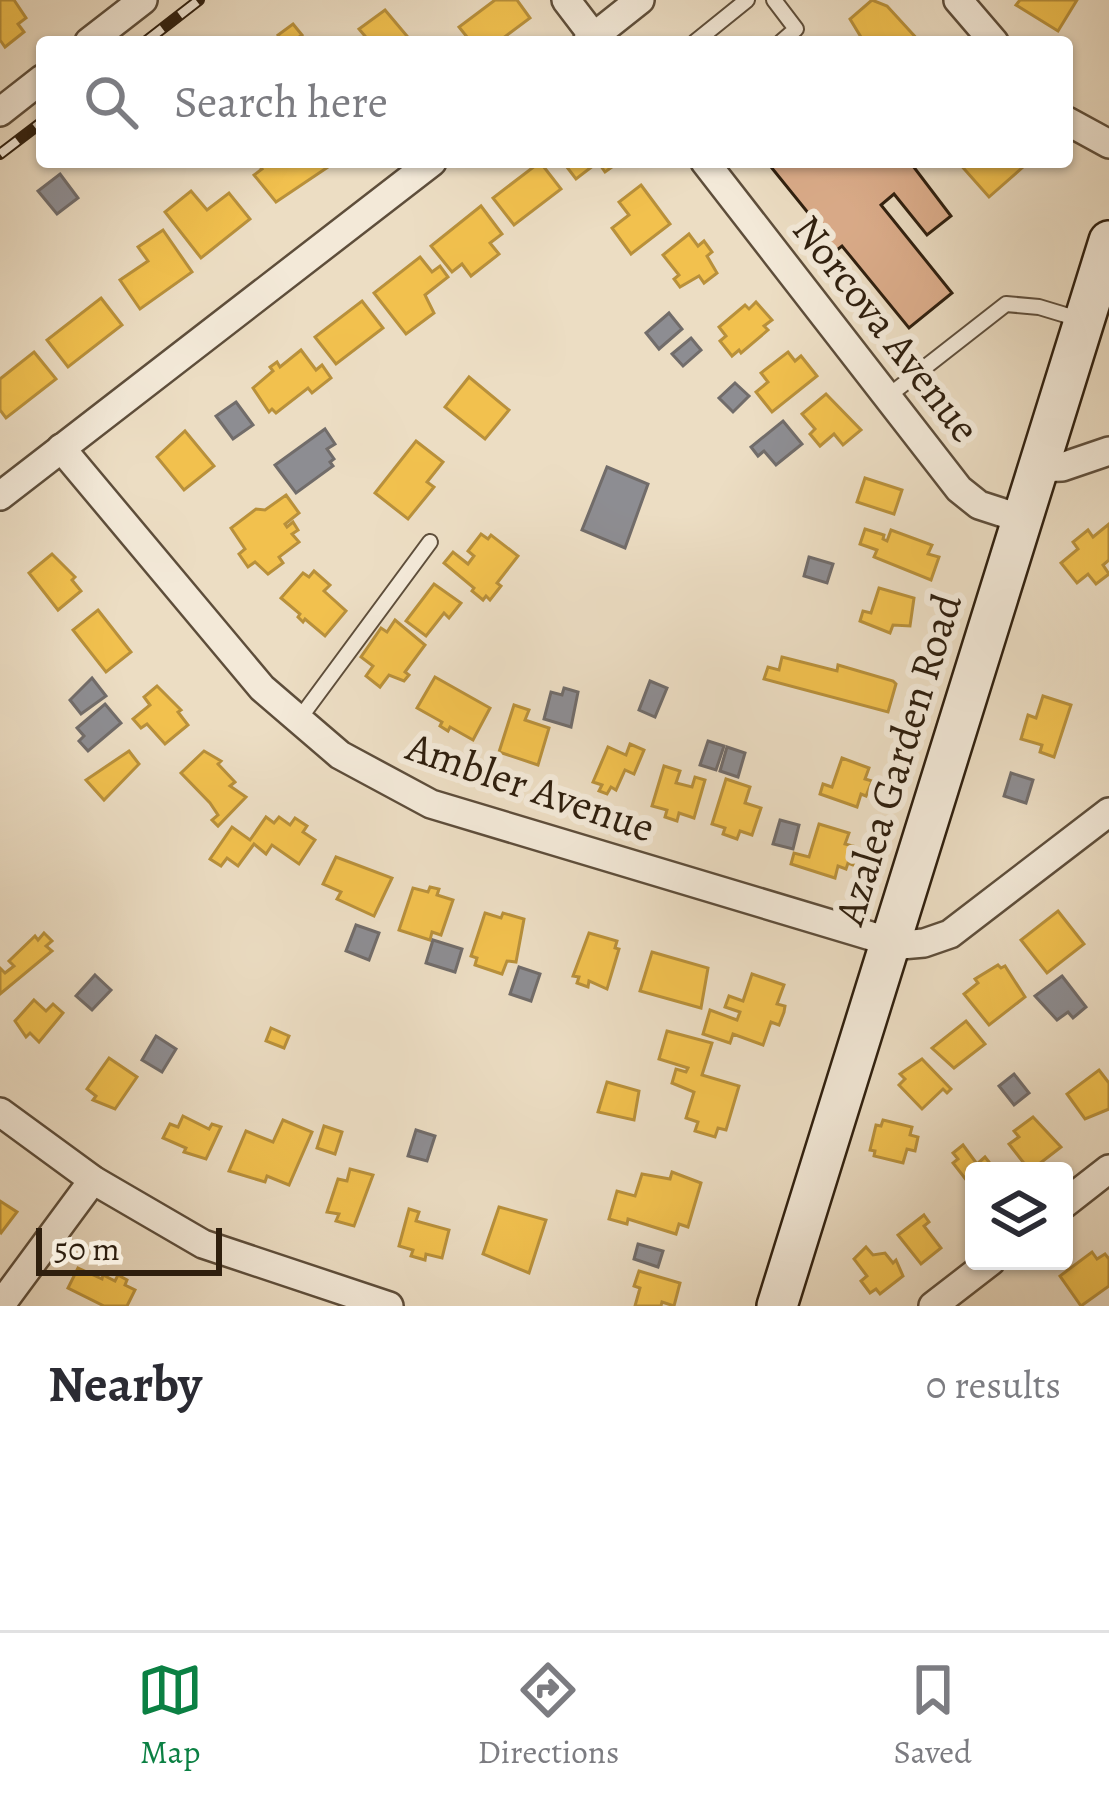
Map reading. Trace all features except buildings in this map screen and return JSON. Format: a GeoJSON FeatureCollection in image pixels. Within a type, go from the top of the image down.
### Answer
{"type":"FeatureCollection","features":[{"type":"Feature","properties":{"kind":"main road","name":"Azalea Garden Road"},"geometry":{"type":"LineString","coordinates":[[777,1306],[1109,241]]}},
{"type":"Feature","properties":{"kind":"street"},"geometry":{"type":"LineString","coordinates":[[566,0],[590,36]]}},
{"type":"Feature","properties":{"kind":"street"},"geometry":{"type":"LineString","coordinates":[[598,36],[640,0]]}},
{"type":"Feature","properties":{"kind":"street"},"geometry":{"type":"LineString","coordinates":[[958,0],[989,36]]}},
{"type":"Feature","properties":{"kind":"street"},"geometry":{"type":"LineString","coordinates":[[96,36],[139,1]]}},
{"type":"Feature","properties":{"kind":"street"},"geometry":{"type":"LineString","coordinates":[[0,112],[36,84]]}},
{"type":"Feature","properties":{"kind":"street"},"geometry":{"type":"LineString","coordinates":[[1073,125],[1109,145]]}},
{"type":"Feature","properties":{"kind":"street"},"geometry":{"type":"LineString","coordinates":[[0,496],[424,168]]}},
{"type":"Feature","properties":{"kind":"street","name":"Norcova Avenue"},"geometry":{"type":"LineString","coordinates":[[710,168],[958,489],[979,505],[1022,519]]}},
{"type":"Feature","properties":{"kind":"street","name":"Ambler Avenue"},"geometry":{"type":"LineString","coordinates":[[62,448],[262,688],[297,722],[355,764],[431,803],[890,943]]}},
{"type":"Feature","properties":{"kind":"street"},"geometry":{"type":"LineString","coordinates":[[1038,469],[1062,467],[1109,451]]}},
{"type":"Feature","properties":{"kind":"street"},"geometry":{"type":"LineString","coordinates":[[890,943],[924,944],[950,934],[1109,812]]}},
{"type":"Feature","properties":{"kind":"street"},"geometry":{"type":"LineString","coordinates":[[0,1112],[93,1180],[203,1244],[389,1306]]}},
{"type":"Feature","properties":{"kind":"street"},"geometry":{"type":"LineString","coordinates":[[1073,1197],[1109,1169]]}},
{"type":"Feature","properties":{"kind":"street"},"geometry":{"type":"LineString","coordinates":[[0,1306],[93,1180]]}},
{"type":"Feature","properties":{"kind":"street"},"geometry":{"type":"LineString","coordinates":[[933,1306],[979,1270]]}},
{"type":"Feature","properties":{"kind":"lane"},"geometry":{"type":"LineString","coordinates":[[702,36],[747,0]]}},
{"type":"Feature","properties":{"kind":"lane"},"geometry":{"type":"LineString","coordinates":[[773,0],[796,29],[788,36]]}},
{"type":"Feature","properties":{"kind":"lane"},"geometry":{"type":"LineString","coordinates":[[887,397],[1006,304],[1039,307],[1084,321]]}},
{"type":"Feature","properties":{"kind":"lane"},"geometry":{"type":"LineString","coordinates":[[297,722],[430,542]]}},
{"type":"Feature","properties":{"kind":"railway"},"geometry":{"type":"LineString","coordinates":[[153,36],[199,0]]}},
{"type":"Feature","properties":{"kind":"railway"},"geometry":{"type":"LineString","coordinates":[[0,154],[36,127]]}}]}
